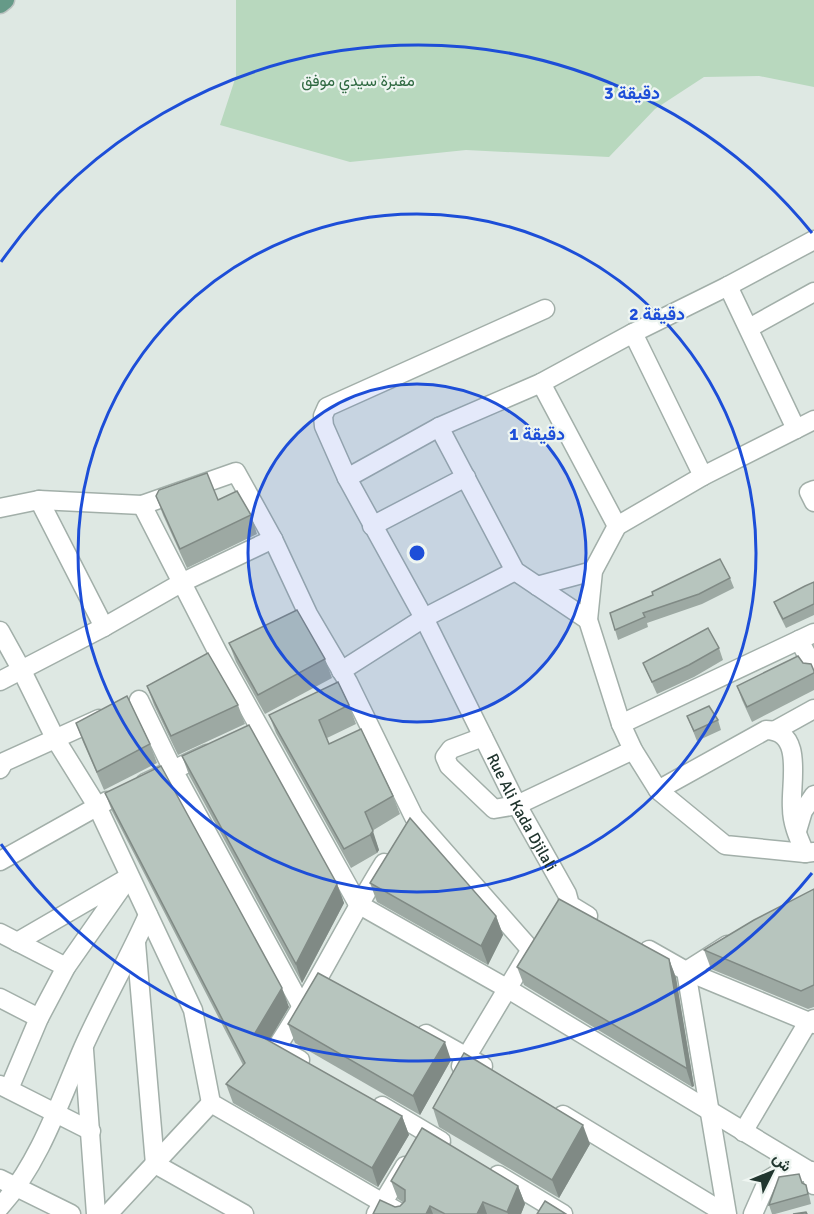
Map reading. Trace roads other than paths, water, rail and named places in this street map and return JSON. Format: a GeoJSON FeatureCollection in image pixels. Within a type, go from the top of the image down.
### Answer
{"type":"FeatureCollection","features":[{"type":"Feature","properties":{"kind":"main road"},"geometry":{"type":"LineString","coordinates":[[0,4],[5,0]]}},
{"type":"Feature","properties":{"kind":"street"},"geometry":{"type":"LineString","coordinates":[[347,478],[440,427],[541,383],[814,240]]}},
{"type":"Feature","properties":{"kind":"street"},"geometry":{"type":"LineString","coordinates":[[728,286],[796,429]]}},
{"type":"Feature","properties":{"kind":"street"},"geometry":{"type":"LineString","coordinates":[[749,328],[814,292]]}},
{"type":"Feature","properties":{"kind":"street","name":"Rue Ali Kada Djilali"},"geometry":{"type":"LineString","coordinates":[[545,309],[327,407],[323,416],[324,426],[347,478],[424,618],[518,805],[567,894],[570,905],[599,921]]}},
{"type":"Feature","properties":{"kind":"street"},"geometry":{"type":"LineString","coordinates":[[633,333],[703,476]]}},
{"type":"Feature","properties":{"kind":"street"},"geometry":{"type":"LineString","coordinates":[[541,383],[617,526]]}},
{"type":"Feature","properties":{"kind":"street"},"geometry":{"type":"LineString","coordinates":[[810,853],[725,845],[658,790],[633,750],[621,724],[588,620],[593,571],[617,526],[703,476],[814,420]]}},
{"type":"Feature","properties":{"kind":"street"},"geometry":{"type":"LineString","coordinates":[[440,427],[515,571],[588,620]]}},
{"type":"Feature","properties":{"kind":"street"},"geometry":{"type":"LineString","coordinates":[[0,508],[39,500],[142,505],[236,472],[273,539],[308,614],[344,677],[414,817],[531,950]]}},
{"type":"Feature","properties":{"kind":"street"},"geometry":{"type":"LineString","coordinates":[[372,526],[466,477]]}},
{"type":"Feature","properties":{"kind":"street"},"geometry":{"type":"LineString","coordinates":[[814,490],[809,492],[814,502]]}},
{"type":"Feature","properties":{"kind":"street"},"geometry":{"type":"LineString","coordinates":[[39,500],[104,627]]}},
{"type":"Feature","properties":{"kind":"street"},"geometry":{"type":"LineString","coordinates":[[142,505],[181,583],[214,658],[260,729],[358,904],[508,988],[813,1176]]}},
{"type":"Feature","properties":{"kind":"street"},"geometry":{"type":"LineString","coordinates":[[0,681],[104,627],[181,583],[273,539]]}},
{"type":"Feature","properties":{"kind":"street"},"geometry":{"type":"LineString","coordinates":[[328,693],[344,677],[424,618],[515,571]]}},
{"type":"Feature","properties":{"kind":"street"},"geometry":{"type":"LineString","coordinates":[[537,586],[593,571]]}},
{"type":"Feature","properties":{"kind":"street"},"geometry":{"type":"LineString","coordinates":[[288,623],[308,614]]}},
{"type":"Feature","properties":{"kind":"street"},"geometry":{"type":"LineString","coordinates":[[0,631],[56,740],[97,806],[193,1010],[211,1103],[379,1208],[402,1214]]}},
{"type":"Feature","properties":{"kind":"street"},"geometry":{"type":"LineString","coordinates":[[621,724],[807,636],[814,668]]}},
{"type":"Feature","properties":{"kind":"street"},"geometry":{"type":"LineString","coordinates":[[214,658],[238,646]]}},
{"type":"Feature","properties":{"kind":"street"},"geometry":{"type":"LineString","coordinates":[[1,764],[56,740],[159,689]]}},
{"type":"Feature","properties":{"kind":"street"},"geometry":{"type":"LineString","coordinates":[[128,705],[173,770],[302,1007]]}},
{"type":"Feature","properties":{"kind":"street"},"geometry":{"type":"LineString","coordinates":[[658,790],[766,730],[776,730],[814,709]]}},
{"type":"Feature","properties":{"kind":"street"},"geometry":{"type":"LineString","coordinates":[[241,738],[279,718]]}},
{"type":"Feature","properties":{"kind":"street"},"geometry":{"type":"LineString","coordinates":[[776,730],[785,736],[794,758],[792,809],[796,833],[810,853]]}},
{"type":"Feature","properties":{"kind":"street"},"geometry":{"type":"LineString","coordinates":[[483,737],[451,749],[445,757],[449,766],[476,794],[494,808],[518,805],[633,750]]}},
{"type":"Feature","properties":{"kind":"street"},"geometry":{"type":"LineString","coordinates":[[0,861],[97,806],[221,747]]}},
{"type":"Feature","properties":{"kind":"street"},"geometry":{"type":"LineString","coordinates":[[796,833],[803,811],[814,795]]}},
{"type":"Feature","properties":{"kind":"street"},"geometry":{"type":"LineString","coordinates":[[314,1068],[284,1051],[279,1042],[324,979],[358,904],[414,817]]}},
{"type":"Feature","properties":{"kind":"street"},"geometry":{"type":"LineString","coordinates":[[17,942],[129,877]]}},
{"type":"Feature","properties":{"kind":"street"},"geometry":{"type":"LineString","coordinates":[[91,1131],[5,1087],[66,967],[129,877]]}},
{"type":"Feature","properties":{"kind":"street"},"geometry":{"type":"LineString","coordinates":[[555,913],[567,894]]}},
{"type":"Feature","properties":{"kind":"street"},"geometry":{"type":"LineString","coordinates":[[0,1207],[18,1188],[148,915]]}},
{"type":"Feature","properties":{"kind":"street"},"geometry":{"type":"LineString","coordinates":[[451,1084],[543,931]]}},
{"type":"Feature","properties":{"kind":"street"},"geometry":{"type":"LineString","coordinates":[[0,933],[66,967]]}},
{"type":"Feature","properties":{"kind":"street"},"geometry":{"type":"LineString","coordinates":[[686,971],[745,935]]}},
{"type":"Feature","properties":{"kind":"street"},"geometry":{"type":"LineString","coordinates":[[136,943],[155,1164]]}},
{"type":"Feature","properties":{"kind":"street"},"geometry":{"type":"LineString","coordinates":[[638,943],[686,971],[812,1022],[743,1132]]}},
{"type":"Feature","properties":{"kind":"street"},"geometry":{"type":"LineString","coordinates":[[686,971],[726,1214]]}},
{"type":"Feature","properties":{"kind":"street"},"geometry":{"type":"LineString","coordinates":[[0,998],[39,1018]]}},
{"type":"Feature","properties":{"kind":"street"},"geometry":{"type":"LineString","coordinates":[[414,1028],[467,1056],[496,1075]]}},
{"type":"Feature","properties":{"kind":"street"},"geometry":{"type":"LineString","coordinates":[[84,1046],[96,1214]]}},
{"type":"Feature","properties":{"kind":"street"},"geometry":{"type":"LineString","coordinates":[[365,1097],[419,1141],[455,1149]]}},
{"type":"Feature","properties":{"kind":"street"},"geometry":{"type":"LineString","coordinates":[[108,1214],[211,1103]]}},
{"type":"Feature","properties":{"kind":"street"},"geometry":{"type":"LineString","coordinates":[[546,1105],[726,1214]]}},
{"type":"Feature","properties":{"kind":"street"},"geometry":{"type":"LineString","coordinates":[[379,1208],[436,1113]]}},
{"type":"Feature","properties":{"kind":"street"},"geometry":{"type":"LineString","coordinates":[[155,1164],[244,1214]]}},
{"type":"Feature","properties":{"kind":"street"},"geometry":{"type":"LineString","coordinates":[[484,1167],[564,1214]]}},
{"type":"Feature","properties":{"kind":"street"},"geometry":{"type":"LineString","coordinates":[[753,1214],[768,1180],[776,1175],[813,1176]]}},
{"type":"Feature","properties":{"kind":"street"},"geometry":{"type":"LineString","coordinates":[[0,1179],[71,1214]]}},
{"type":"Feature","properties":{"kind":"park label","name":"مقبرة سيدي موفق"},"geometry":{"type":"Point","coordinates":[358,80]}}]}
